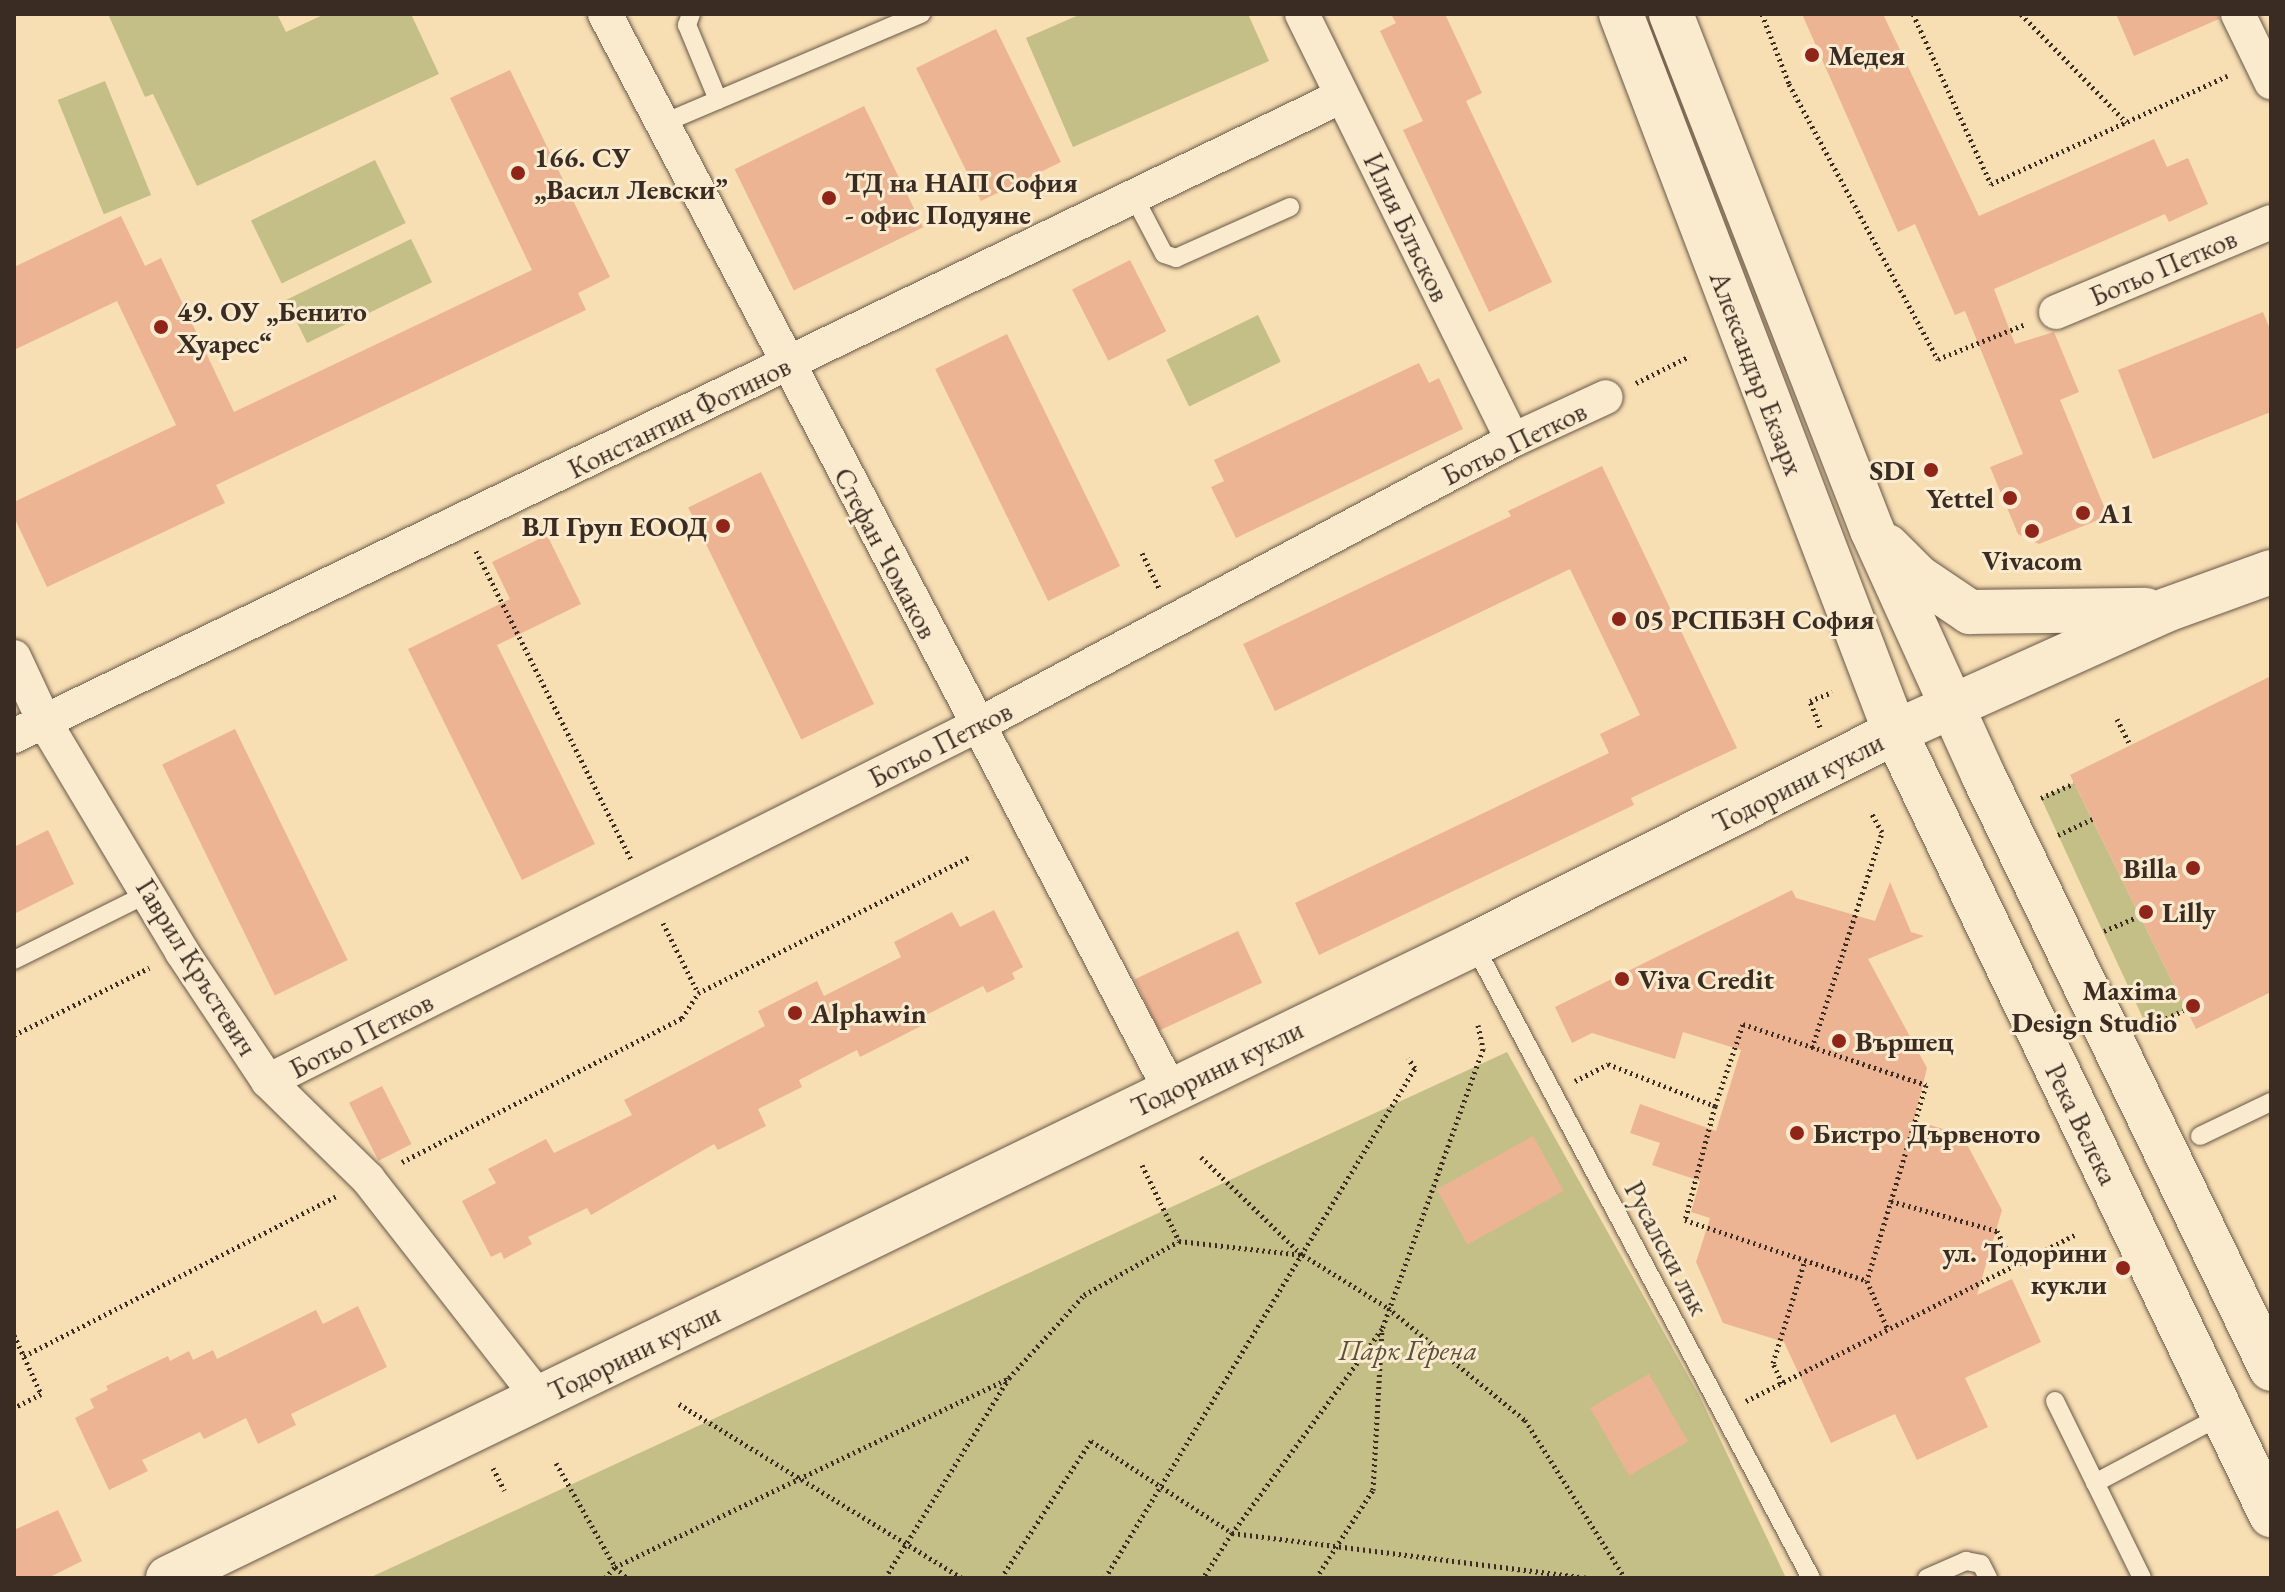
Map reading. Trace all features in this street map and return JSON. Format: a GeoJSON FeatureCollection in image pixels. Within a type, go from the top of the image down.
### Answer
{"type":"FeatureCollection","features":[{"type":"Feature","properties":{"kind":"street","name":"Стефан Чомаков"},"geometry":{"type":"LineString","coordinates":[[605,14],[659,125],[1171,1091]]}},
{"type":"Feature","properties":{"kind":"street","name":"Илия Блъсков"},"geometry":{"type":"LineString","coordinates":[[1302,14],[1513,440]]}},
{"type":"Feature","properties":{"kind":"street","name":"Александър Екзарх"},"geometry":{"type":"LineString","coordinates":[[1621,14],[1895,732]]}},
{"type":"Feature","properties":{"kind":"street","name":"Александър Екзарх"},"geometry":{"type":"LineString","coordinates":[[1671,14],[1872,530],[1951,706]]}},
{"type":"Feature","properties":{"kind":"street"},"geometry":{"type":"LineString","coordinates":[[2238,14],[2266,72]]}},
{"type":"Feature","properties":{"kind":"street","name":"Константин Фотинов"},"geometry":{"type":"LineString","coordinates":[[29,729],[1342,96]]}},
{"type":"Feature","properties":{"kind":"street","name":"Ботьо Петков"},"geometry":{"type":"LineString","coordinates":[[2056,312],[2271,222]]}},
{"type":"Feature","properties":{"kind":"street","name":"Ботьо Петков"},"geometry":{"type":"LineString","coordinates":[[268,1081],[978,725],[1513,440],[1606,397]]}},
{"type":"Feature","properties":{"kind":"street"},"geometry":{"type":"LineString","coordinates":[[1872,530],[1918,577],[1970,612],[2166,610]]}},
{"type":"Feature","properties":{"kind":"street","name":"Тодорини кукли"},"geometry":{"type":"LineString","coordinates":[[168,1578],[1474,944],[1895,732],[2166,610],[2271,572]]}},
{"type":"Feature","properties":{"kind":"street","name":"Гаврил Кръстевич"},"geometry":{"type":"LineString","coordinates":[[14,657],[29,729],[151,892],[182,952],[268,1081],[368,1179],[539,1398]]}},
{"type":"Feature","properties":{"kind":"street"},"geometry":{"type":"LineString","coordinates":[[1951,706],[2271,1369]]}},
{"type":"Feature","properties":{"kind":"street","name":"Река Велека"},"geometry":{"type":"LineString","coordinates":[[1895,732],[2271,1515]]}},
{"type":"Feature","properties":{"kind":"lane"},"geometry":{"type":"LineString","coordinates":[[691,14],[687,25],[718,100]]}},
{"type":"Feature","properties":{"kind":"lane"},"geometry":{"type":"LineString","coordinates":[[659,125],[921,14]]}},
{"type":"Feature","properties":{"kind":"lane"},"geometry":{"type":"LineString","coordinates":[[1134,197],[1164,254],[1176,258],[1290,207]]}},
{"type":"Feature","properties":{"kind":"lane"},"geometry":{"type":"LineString","coordinates":[[14,960],[151,892]]}},
{"type":"Feature","properties":{"kind":"lane","name":"Русалски лък"},"geometry":{"type":"LineString","coordinates":[[1474,944],[1811,1578]]}},
{"type":"Feature","properties":{"kind":"lane"},"geometry":{"type":"LineString","coordinates":[[2200,1136],[2271,1102]]}},
{"type":"Feature","properties":{"kind":"lane"},"geometry":{"type":"LineString","coordinates":[[2055,1401],[2142,1578]]}},
{"type":"Feature","properties":{"kind":"lane"},"geometry":{"type":"LineString","coordinates":[[2095,1483],[2223,1415]]}},
{"type":"Feature","properties":{"kind":"lane"},"geometry":{"type":"LineString","coordinates":[[1927,1578],[1966,1561],[1981,1564],[1988,1578]]}},
{"type":"Feature","properties":{"kind":"path"},"geometry":{"type":"LineString","coordinates":[[1762,14],[1789,84],[1938,359],[2056,312]]}},
{"type":"Feature","properties":{"kind":"path"},"geometry":{"type":"LineString","coordinates":[[1913,14],[1991,184],[2126,122],[2266,72]]}},
{"type":"Feature","properties":{"kind":"path"},"geometry":{"type":"LineString","coordinates":[[2021,14],[2126,122]]}},
{"type":"Feature","properties":{"kind":"path"},"geometry":{"type":"LineString","coordinates":[[1606,397],[1690,356]]}},
{"type":"Feature","properties":{"kind":"path"},"geometry":{"type":"LineString","coordinates":[[461,522],[698,993]]}},
{"type":"Feature","properties":{"kind":"path"},"geometry":{"type":"LineString","coordinates":[[1820,728],[1810,701],[1832,692]]}},
{"type":"Feature","properties":{"kind":"path"},"geometry":{"type":"LineString","coordinates":[[2117,719],[2130,745]]}},
{"type":"Feature","properties":{"kind":"path"},"geometry":{"type":"LineString","coordinates":[[2041,798],[2074,783]]}},
{"type":"Feature","properties":{"kind":"path"},"geometry":{"type":"LineString","coordinates":[[1812,1048],[1882,832],[1871,812]]}},
{"type":"Feature","properties":{"kind":"path"},"geometry":{"type":"LineString","coordinates":[[2058,835],[2092,819]]}},
{"type":"Feature","properties":{"kind":"path"},"geometry":{"type":"LineString","coordinates":[[1882,832],[1893,827]]}},
{"type":"Feature","properties":{"kind":"path"},"geometry":{"type":"LineString","coordinates":[[24,1356],[682,1018],[698,993],[972,856]]}},
{"type":"Feature","properties":{"kind":"path"},"geometry":{"type":"LineString","coordinates":[[2103,931],[2140,916]]}},
{"type":"Feature","properties":{"kind":"path"},"geometry":{"type":"LineString","coordinates":[[14,1035],[182,952]]}},
{"type":"Feature","properties":{"kind":"path"},"geometry":{"type":"LineString","coordinates":[[2147,1027],[2186,1009]]}},
{"type":"Feature","properties":{"kind":"path"},"geometry":{"type":"LineString","coordinates":[[1867,1281],[1685,1220],[1715,1106],[1743,1024],[1926,1085],[1867,1281],[1888,1330]]}},
{"type":"Feature","properties":{"kind":"path"},"geometry":{"type":"LineString","coordinates":[[1316,1578],[1373,1490],[1382,1329],[1483,1049],[1478,1025]]}},
{"type":"Feature","properties":{"kind":"path"},"geometry":{"type":"LineString","coordinates":[[1105,1578],[1164,1488],[1415,1068],[1408,1058]]}},
{"type":"Feature","properties":{"kind":"path"},"geometry":{"type":"LineString","coordinates":[[1553,1092],[1608,1064],[1715,1106]]}},
{"type":"Feature","properties":{"kind":"path"},"geometry":{"type":"LineString","coordinates":[[1201,1157],[1303,1255],[1388,1308],[1525,1420],[1625,1578]]}},
{"type":"Feature","properties":{"kind":"path"},"geometry":{"type":"LineString","coordinates":[[1142,1165],[1179,1241]]}},
{"type":"Feature","properties":{"kind":"path"},"geometry":{"type":"LineString","coordinates":[[1891,1201],[1997,1231],[2014,1265]]}},
{"type":"Feature","properties":{"kind":"path"},"geometry":{"type":"LineString","coordinates":[[1723,1413],[2077,1234]]}},
{"type":"Feature","properties":{"kind":"path"},"geometry":{"type":"LineString","coordinates":[[885,1578],[1009,1378],[1084,1295],[1179,1241],[1303,1255]]}},
{"type":"Feature","properties":{"kind":"path"},"geometry":{"type":"LineString","coordinates":[[1782,1383],[1773,1363],[1805,1260]]}},
{"type":"Feature","properties":{"kind":"path"},"geometry":{"type":"LineString","coordinates":[[1203,1578],[1232,1533],[1382,1329]]}},
{"type":"Feature","properties":{"kind":"path"},"geometry":{"type":"LineString","coordinates":[[14,1335],[41,1394],[14,1408]]}},
{"type":"Feature","properties":{"kind":"path"},"geometry":{"type":"LineString","coordinates":[[605,1578],[615,1567],[1009,1378]]}},
{"type":"Feature","properties":{"kind":"path"},"geometry":{"type":"LineString","coordinates":[[679,1404],[962,1578]]}},
{"type":"Feature","properties":{"kind":"path"},"geometry":{"type":"LineString","coordinates":[[1001,1578],[1091,1441],[1232,1533],[1590,1578]]}},
{"type":"Feature","properties":{"kind":"path"},"geometry":{"type":"LineString","coordinates":[[556,1463],[615,1567],[627,1578]]}},
{"type":"Feature","properties":{"kind":"path"},"geometry":{"type":"LineString","coordinates":[[493,1468],[504,1490]]}},
{"type":"Feature","properties":{"kind":"green space"},"geometry":{"type":"Polygon","coordinates":[[[108,14],[277,14],[286,32],[325,14],[411,14],[439,74],[197,186],[153,94],[145,97],[108,14]]]}},
{"type":"Feature","properties":{"kind":"green space"},"geometry":{"type":"Polygon","coordinates":[[[1081,14],[1248,14],[1269,61],[1073,147],[1026,38],[1081,14]]]}},
{"type":"Feature","properties":{"kind":"green space"},"geometry":{"type":"Polygon","coordinates":[[[105,81],[151,195],[104,214],[58,100],[105,81]]]}},
{"type":"Feature","properties":{"kind":"green space"},"geometry":{"type":"Polygon","coordinates":[[[375,160],[406,223],[282,283],[251,220],[375,160]]]}},
{"type":"Feature","properties":{"kind":"green space"},"geometry":{"type":"Polygon","coordinates":[[[411,239],[432,282],[307,343],[286,300],[411,239]]]}},
{"type":"Feature","properties":{"kind":"green space"},"geometry":{"type":"Polygon","coordinates":[[[1258,315],[1281,362],[1189,406],[1166,360],[1258,315]]]}},
{"type":"Feature","properties":{"kind":"green space"},"geometry":{"type":"Polygon","coordinates":[[[2074,783],[2186,1009],[2147,1027],[2041,798],[2074,783]]]}},
{"type":"Feature","properties":{"kind":"green space","name":"Парк Герена"},"geometry":{"type":"Polygon","coordinates":[[[1507,1052],[1700,1397],[1786,1578],[369,1578],[1507,1052]]]}},
{"type":"Feature","properties":{"kind":"building"},"geometry":{"type":"Polygon","coordinates":[[[1391,14],[1445,14],[1482,93],[1466,101],[1552,282],[1489,312],[1403,130],[1423,121],[1380,31],[1396,23],[1391,14]]]}},
{"type":"Feature","properties":{"kind":"building"},"geometry":{"type":"Polygon","coordinates":[[[1802,14],[1883,14],[1979,216],[2154,139],[2167,167],[2188,158],[2208,204],[2169,222],[2165,214],[1994,289],[2015,344],[2054,332],[2079,392],[2060,400],[2108,516],[2039,544],[2018,534],[1990,467],[2023,454],[1965,311],[1955,315],[1915,224],[1898,232],[1802,14]]]}},
{"type":"Feature","properties":{"kind":"building"},"geometry":{"type":"Polygon","coordinates":[[[2116,14],[2218,14],[2219,19],[2134,56],[2116,14]]]}},
{"type":"Feature","properties":{"kind":"building"},"geometry":{"type":"Polygon","coordinates":[[[996,29],[1061,162],[981,201],[916,68],[996,29]]]}},
{"type":"Feature","properties":{"kind":"building"},"geometry":{"type":"Polygon","coordinates":[[[510,70],[610,277],[578,293],[586,310],[216,485],[225,503],[47,587],[14,517],[14,502],[176,425],[117,301],[14,350],[14,267],[121,216],[145,266],[161,258],[234,412],[532,270],[450,98],[510,70]]]}},
{"type":"Feature","properties":{"kind":"building","name":"ТД на НАП София - офис Подуяне"},"geometry":{"type":"Polygon","coordinates":[[[864,106],[923,227],[794,290],[735,169],[864,106]]]}},
{"type":"Feature","properties":{"kind":"building"},"geometry":{"type":"Polygon","coordinates":[[[1130,260],[1166,331],[1108,361],[1072,290],[1130,260]]]}},
{"type":"Feature","properties":{"kind":"building"},"geometry":{"type":"Polygon","coordinates":[[[2263,312],[2271,332],[2271,412],[2153,459],[2118,370],[2263,312]]]}},
{"type":"Feature","properties":{"kind":"building"},"geometry":{"type":"Polygon","coordinates":[[[1007,334],[1120,566],[1048,601],[935,369],[1007,334]]]}},
{"type":"Feature","properties":{"kind":"building"},"geometry":{"type":"Polygon","coordinates":[[[1419,363],[1429,383],[1439,378],[1463,429],[1236,538],[1211,487],[1224,481],[1214,460],[1419,363]]]}},
{"type":"Feature","properties":{"kind":"building"},"geometry":{"type":"Polygon","coordinates":[[[1602,466],[1737,748],[1631,798],[1634,805],[1319,955],[1295,903],[1609,753],[1600,734],[1640,715],[1570,569],[1275,711],[1243,644],[1511,516],[1508,511],[1602,466]]]}},
{"type":"Feature","properties":{"kind":"building"},"geometry":{"type":"Polygon","coordinates":[[[761,472],[874,704],[801,739],[688,508],[761,472]]]}},
{"type":"Feature","properties":{"kind":"building"},"geometry":{"type":"Polygon","coordinates":[[[547,535],[581,604],[497,645],[595,844],[522,880],[408,649],[510,599],[492,562],[547,535]]]}},
{"type":"Feature","properties":{"kind":"building","name":"Billa"},"geometry":{"type":"Polygon","coordinates":[[[2271,676],[2271,992],[2196,1029],[2070,775],[2271,676]]]}},
{"type":"Feature","properties":{"kind":"building"},"geometry":{"type":"Polygon","coordinates":[[[235,729],[348,960],[275,995],[162,765],[235,729]]]}},
{"type":"Feature","properties":{"kind":"building"},"geometry":{"type":"Polygon","coordinates":[[[48,830],[74,884],[14,914],[14,847],[48,830]]]}},
{"type":"Feature","properties":{"kind":"building"},"geometry":{"type":"Polygon","coordinates":[[[1890,882],[1911,932],[1924,936],[1868,959],[1927,1068],[1914,1120],[1962,1135],[2002,1210],[1977,1295],[2012,1279],[2041,1342],[1965,1378],[1988,1427],[1917,1460],[1895,1414],[1831,1443],[1784,1342],[1723,1323],[1696,1262],[1710,1218],[1691,1212],[1700,1181],[1652,1165],[1660,1143],[1630,1133],[1640,1104],[1716,1131],[1741,1050],[1683,1032],[1675,1059],[1592,1033],[1572,1043],[1555,1007],[1792,890],[1796,898],[1875,921],[1890,882]]]}},
{"type":"Feature","properties":{"kind":"building"},"geometry":{"type":"Polygon","coordinates":[[[994,910],[1023,967],[1012,973],[1015,979],[987,993],[983,986],[926,1015],[929,1022],[860,1057],[857,1050],[799,1080],[802,1087],[758,1109],[766,1126],[718,1150],[714,1144],[591,1215],[587,1208],[528,1237],[532,1244],[504,1259],[501,1252],[491,1257],[462,1201],[496,1183],[488,1169],[546,1139],[554,1153],[632,1115],[624,1100],[765,1026],[758,1011],[817,981],[824,996],[901,957],[894,942],[952,912],[960,927],[994,910]]]}},
{"type":"Feature","properties":{"kind":"building"},"geometry":{"type":"Polygon","coordinates":[[[1238,931],[1262,983],[1159,1031],[1135,979],[1238,931]]]}},
{"type":"Feature","properties":{"kind":"building"},"geometry":{"type":"Polygon","coordinates":[[[382,1086],[412,1144],[379,1161],[349,1103],[382,1086]]]}},
{"type":"Feature","properties":{"kind":"building"},"geometry":{"type":"Polygon","coordinates":[[[1533,1136],[1564,1191],[1467,1244],[1437,1189],[1533,1136]]]}},
{"type":"Feature","properties":{"kind":"building"},"geometry":{"type":"Polygon","coordinates":[[[358,1306],[387,1367],[291,1414],[296,1425],[258,1444],[246,1418],[204,1439],[200,1432],[142,1460],[148,1471],[109,1490],[75,1418],[94,1408],[90,1399],[108,1390],[106,1386],[168,1356],[170,1361],[189,1351],[193,1360],[213,1350],[217,1359],[316,1310],[323,1324],[358,1306]]]}},
{"type":"Feature","properties":{"kind":"building"},"geometry":{"type":"Polygon","coordinates":[[[1649,1374],[1688,1442],[1629,1476],[1590,1408],[1649,1374]]]}},
{"type":"Feature","properties":{"kind":"building"},"geometry":{"type":"Polygon","coordinates":[[[58,1510],[82,1561],[48,1578],[14,1578],[14,1530],[58,1510]]]}},
{"type":"Feature","properties":{"kind":"place","name":"Медея"},"geometry":{"type":"Point","coordinates":[1812,55]}},
{"type":"Feature","properties":{"kind":"place","name":"166. СУ „Васил Левски”"},"geometry":{"type":"Point","coordinates":[518,173]}},
{"type":"Feature","properties":{"kind":"place","name":"ТД на НАП София - офис Подуяне"},"geometry":{"type":"Point","coordinates":[829,198]}},
{"type":"Feature","properties":{"kind":"place","name":"49. ОУ „Бенито Хуарес“"},"geometry":{"type":"Point","coordinates":[161,327]}},
{"type":"Feature","properties":{"kind":"place","name":"SDI"},"geometry":{"type":"Point","coordinates":[1931,470]}},
{"type":"Feature","properties":{"kind":"place","name":"Yettel"},"geometry":{"type":"Point","coordinates":[2010,498]}},
{"type":"Feature","properties":{"kind":"place","name":"A1"},"geometry":{"type":"Point","coordinates":[2083,513]}},
{"type":"Feature","properties":{"kind":"place","name":"ВЛ Груп ЕООД"},"geometry":{"type":"Point","coordinates":[723,526]}},
{"type":"Feature","properties":{"kind":"place","name":"Vivacom"},"geometry":{"type":"Point","coordinates":[2032,531]}},
{"type":"Feature","properties":{"kind":"place","name":"05 РСПБЗН София"},"geometry":{"type":"Point","coordinates":[1619,619]}},
{"type":"Feature","properties":{"kind":"place","name":"Billa"},"geometry":{"type":"Point","coordinates":[2193,868]}},
{"type":"Feature","properties":{"kind":"place","name":"Lilly"},"geometry":{"type":"Point","coordinates":[2146,912]}},
{"type":"Feature","properties":{"kind":"place","name":"Viva Credit"},"geometry":{"type":"Point","coordinates":[1622,979]}},
{"type":"Feature","properties":{"kind":"place","name":"Maxima Design Studio"},"geometry":{"type":"Point","coordinates":[2193,1006]}},
{"type":"Feature","properties":{"kind":"place","name":"Alphawin"},"geometry":{"type":"Point","coordinates":[795,1013]}},
{"type":"Feature","properties":{"kind":"place","name":"Вършец"},"geometry":{"type":"Point","coordinates":[1839,1041]}},
{"type":"Feature","properties":{"kind":"place","name":"Бистро Дървеното"},"geometry":{"type":"Point","coordinates":[1797,1133]}},
{"type":"Feature","properties":{"kind":"place","name":"ул. Тодорини кукли"},"geometry":{"type":"Point","coordinates":[2123,1268]}}]}
